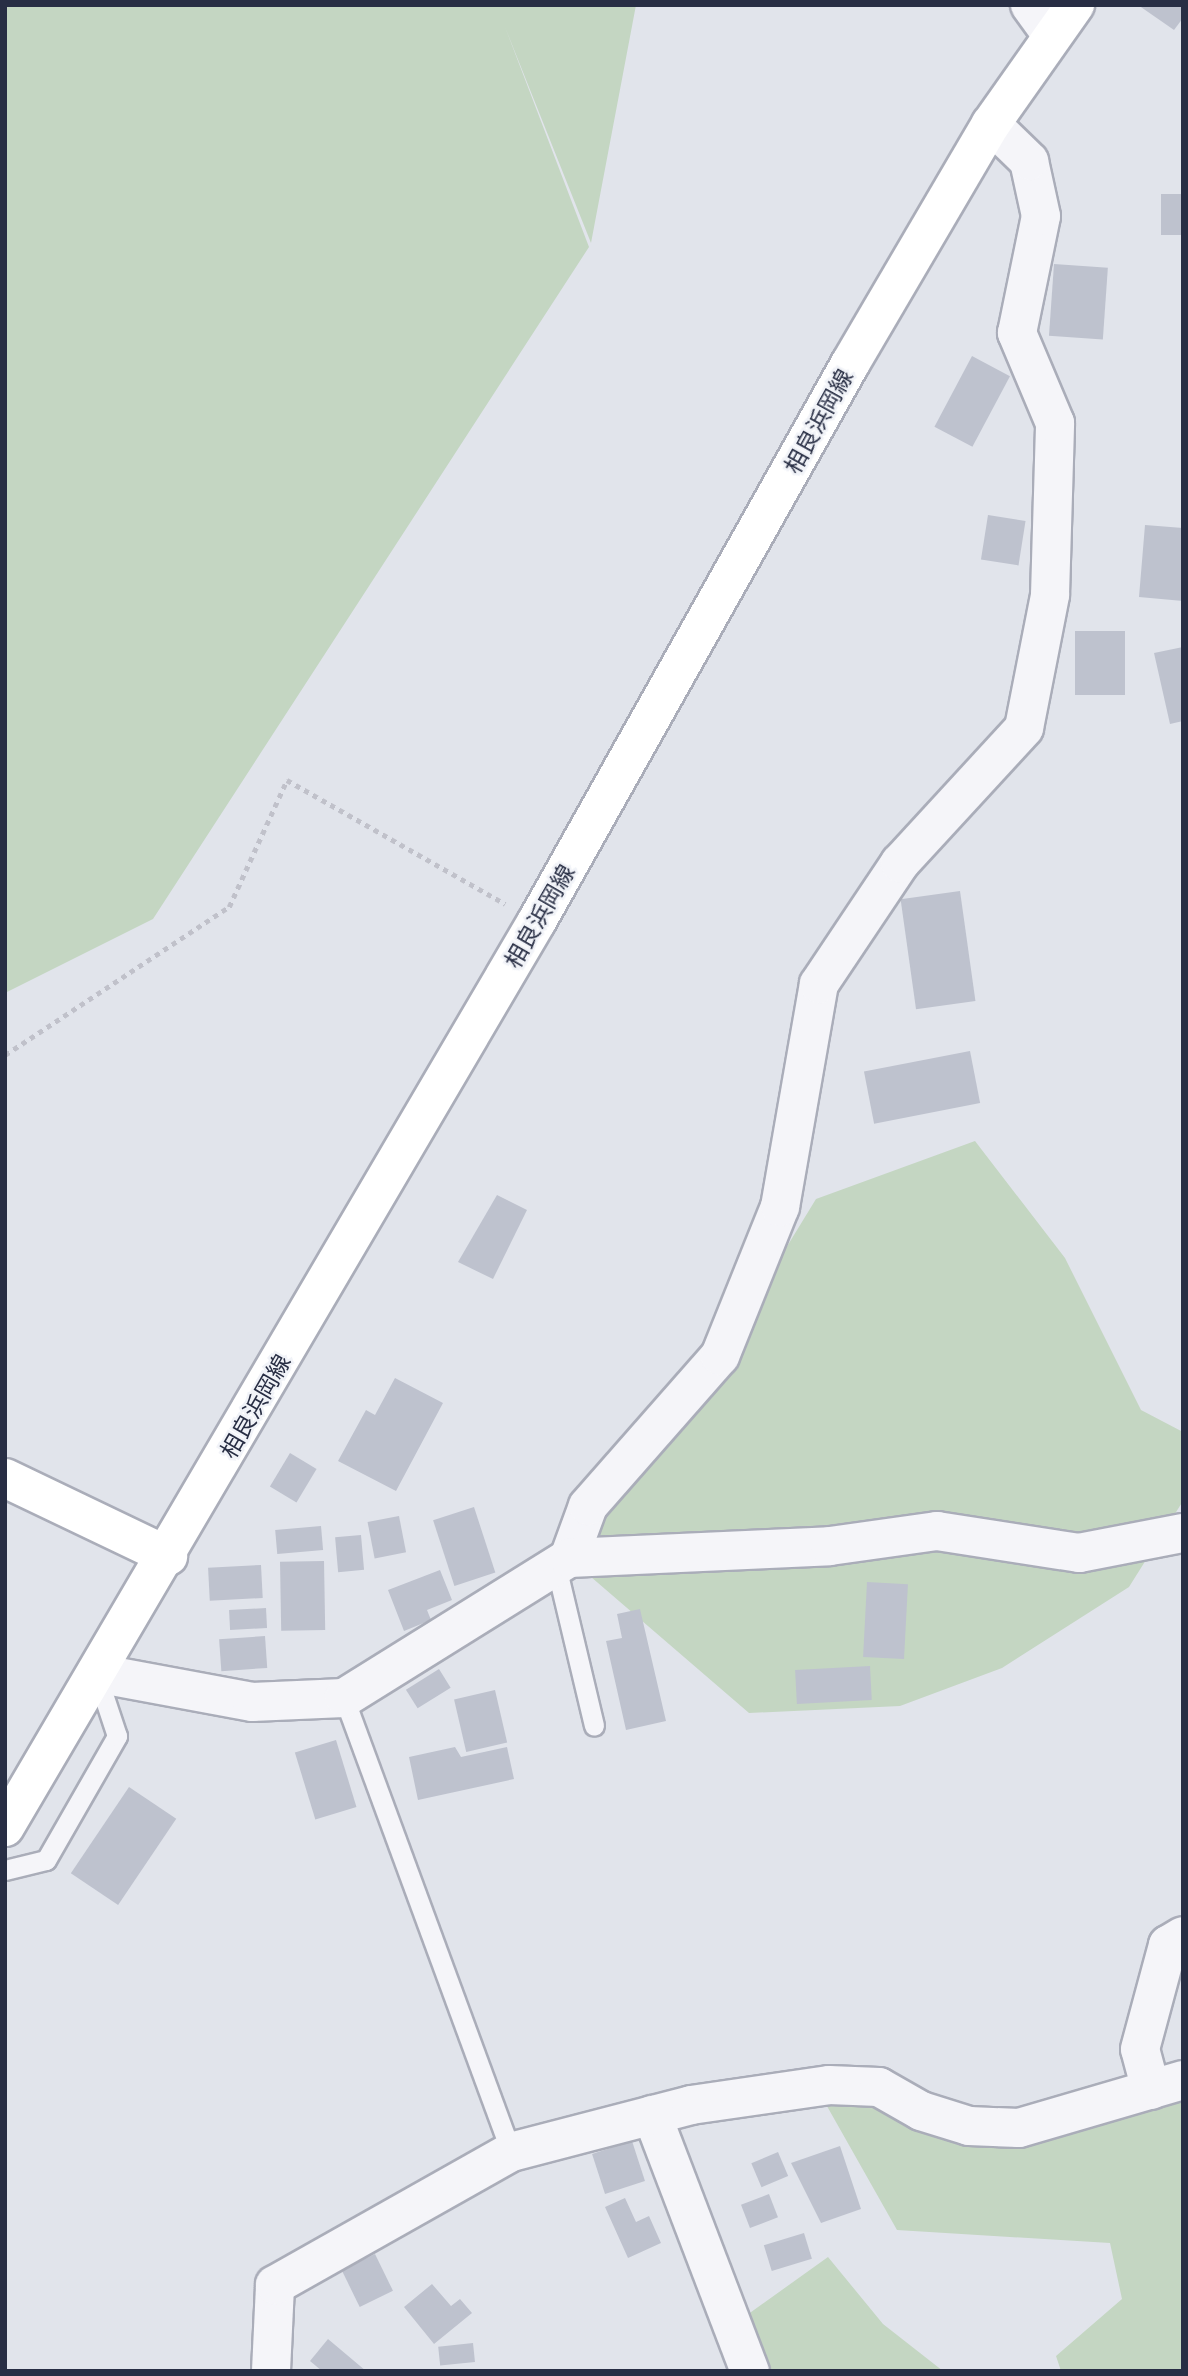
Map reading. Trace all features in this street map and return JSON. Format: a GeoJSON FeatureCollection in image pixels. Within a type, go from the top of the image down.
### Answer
{"type":"FeatureCollection","features":[{"type":"Feature","properties":{"kind":"main road","name":"相良浜岡線"},"geometry":{"type":"LineString","coordinates":[[5,1827],[169,1556],[537,921],[991,124],[1075,5]]}},
{"type":"Feature","properties":{"kind":"main road"},"geometry":{"type":"LineString","coordinates":[[5,1478],[169,1556]]}},
{"type":"Feature","properties":{"kind":"street"},"geometry":{"type":"LineString","coordinates":[[1030,5],[1052,35]]}},
{"type":"Feature","properties":{"kind":"street"},"geometry":{"type":"LineString","coordinates":[[562,1562],[588,1506],[720,1356],[780,1207],[819,984],[900,863],[1024,728],[1050,595],[1055,423],[1017,333],[1041,216],[1029,161],[991,124]]}},
{"type":"Feature","properties":{"kind":"street"},"geometry":{"type":"LineString","coordinates":[[96,1674],[252,1702],[344,1698],[562,1562],[830,1546],[937,1531],[1079,1553],[1183,1533]]}},
{"type":"Feature","properties":{"kind":"street"},"geometry":{"type":"LineString","coordinates":[[271,2371],[275,2285],[511,2152],[652,2115],[829,2085],[879,2087],[921,2111],[968,2126],[1019,2128],[1167,2085],[1140,2049],[1168,1945],[1183,1936]]}},
{"type":"Feature","properties":{"kind":"street"},"geometry":{"type":"LineString","coordinates":[[652,2115],[750,2371]]}},
{"type":"Feature","properties":{"kind":"lane"},"geometry":{"type":"LineString","coordinates":[[562,1562],[594,1726]]}},
{"type":"Feature","properties":{"kind":"lane"},"geometry":{"type":"LineString","coordinates":[[5,1870],[46,1860],[117,1736],[96,1674]]}},
{"type":"Feature","properties":{"kind":"lane"},"geometry":{"type":"LineString","coordinates":[[344,1698],[511,2152]]}},
{"type":"Feature","properties":{"kind":"path"},"geometry":{"type":"LineString","coordinates":[[5,1055],[229,906],[287,780],[537,921]]}},
{"type":"Feature","properties":{"kind":"green space"},"geometry":{"type":"Polygon","coordinates":[[[5,5],[636,5],[591,243],[505,27],[589,247],[153,919],[5,993],[5,5]]]}},
{"type":"Feature","properties":{"kind":"green space"},"geometry":{"type":"Polygon","coordinates":[[[975,1141],[1065,1258],[1141,1410],[1183,1432],[1183,1501],[1129,1587],[1002,1668],[900,1706],[749,1713],[569,1558],[720,1356],[816,1199],[975,1141]]]}},
{"type":"Feature","properties":{"kind":"green space"},"geometry":{"type":"Polygon","coordinates":[[[1183,2081],[1183,2371],[1061,2371],[1056,2356],[1122,2299],[1110,2243],[897,2230],[819,2092],[1019,2128],[1183,2081]]]}},
{"type":"Feature","properties":{"kind":"green space"},"geometry":{"type":"Polygon","coordinates":[[[828,2257],[883,2324],[943,2371],[760,2371],[733,2325],[828,2257]]]}},
{"type":"Feature","properties":{"kind":"building"},"geometry":{"type":"Polygon","coordinates":[[[1138,5],[1183,5],[1183,18],[1174,30],[1138,5]]]}},
{"type":"Feature","properties":{"kind":"building"},"geometry":{"type":"Polygon","coordinates":[[[1161,194],[1183,194],[1183,235],[1161,235],[1161,194]]]}},
{"type":"Feature","properties":{"kind":"building"},"geometry":{"type":"Polygon","coordinates":[[[1054,264],[1108,268],[1103,340],[1049,336],[1054,264]]]}},
{"type":"Feature","properties":{"kind":"building"},"geometry":{"type":"Polygon","coordinates":[[[972,356],[1010,376],[972,447],[934,427],[972,356]]]}},
{"type":"Feature","properties":{"kind":"building"},"geometry":{"type":"Polygon","coordinates":[[[988,515],[1026,521],[1018,565],[981,559],[988,515]]]}},
{"type":"Feature","properties":{"kind":"building"},"geometry":{"type":"Polygon","coordinates":[[[1145,525],[1183,528],[1183,601],[1139,597],[1145,525]]]}},
{"type":"Feature","properties":{"kind":"building"},"geometry":{"type":"Polygon","coordinates":[[[1075,631],[1125,631],[1125,695],[1075,695],[1075,631]]]}},
{"type":"Feature","properties":{"kind":"building"},"geometry":{"type":"Polygon","coordinates":[[[1183,647],[1183,721],[1170,724],[1154,653],[1183,647]]]}},
{"type":"Feature","properties":{"kind":"building"},"geometry":{"type":"Polygon","coordinates":[[[960,891],[975,1001],[916,1009],[901,899],[960,891]]]}},
{"type":"Feature","properties":{"kind":"building"},"geometry":{"type":"Polygon","coordinates":[[[970,1051],[980,1103],[874,1124],[864,1072],[970,1051]]]}},
{"type":"Feature","properties":{"kind":"building"},"geometry":{"type":"Polygon","coordinates":[[[497,1195],[527,1210],[493,1279],[458,1262],[497,1195]]]}},
{"type":"Feature","properties":{"kind":"building"},"geometry":{"type":"Polygon","coordinates":[[[395,1378],[443,1403],[396,1491],[338,1461],[366,1410],[375,1415],[395,1378]]]}},
{"type":"Feature","properties":{"kind":"building"},"geometry":{"type":"Polygon","coordinates":[[[290,1453],[317,1469],[296,1502],[270,1486],[290,1453]]]}},
{"type":"Feature","properties":{"kind":"building"},"geometry":{"type":"Polygon","coordinates":[[[474,1507],[495,1573],[454,1586],[433,1520],[474,1507]]]}},
{"type":"Feature","properties":{"kind":"building"},"geometry":{"type":"Polygon","coordinates":[[[399,1516],[406,1552],[375,1558],[368,1522],[399,1516]]]}},
{"type":"Feature","properties":{"kind":"building"},"geometry":{"type":"Polygon","coordinates":[[[321,1526],[323,1550],[277,1554],[275,1530],[321,1526]]]}},
{"type":"Feature","properties":{"kind":"building"},"geometry":{"type":"Polygon","coordinates":[[[361,1535],[364,1570],[338,1572],[335,1537],[361,1535]]]}},
{"type":"Feature","properties":{"kind":"building"},"geometry":{"type":"Polygon","coordinates":[[[324,1561],[325,1630],[281,1631],[280,1562],[324,1561]]]}},
{"type":"Feature","properties":{"kind":"building"},"geometry":{"type":"Polygon","coordinates":[[[261,1565],[263,1598],[210,1601],[208,1568],[261,1565]]]}},
{"type":"Feature","properties":{"kind":"building"},"geometry":{"type":"Polygon","coordinates":[[[440,1570],[452,1600],[427,1610],[431,1620],[404,1631],[388,1590],[440,1570]]]}},
{"type":"Feature","properties":{"kind":"building"},"geometry":{"type":"Polygon","coordinates":[[[867,1582],[908,1584],[904,1659],[863,1657],[867,1582]]]}},
{"type":"Feature","properties":{"kind":"building"},"geometry":{"type":"Polygon","coordinates":[[[266,1608],[267,1628],[230,1630],[229,1610],[266,1608]]]}},
{"type":"Feature","properties":{"kind":"building"},"geometry":{"type":"Polygon","coordinates":[[[640,1609],[666,1721],[626,1730],[606,1641],[622,1638],[617,1614],[640,1609]]]}},
{"type":"Feature","properties":{"kind":"building"},"geometry":{"type":"Polygon","coordinates":[[[265,1636],[267,1668],[221,1671],[219,1639],[265,1636]]]}},
{"type":"Feature","properties":{"kind":"building"},"geometry":{"type":"Polygon","coordinates":[[[870,1666],[872,1700],[797,1704],[795,1670],[870,1666]]]}},
{"type":"Feature","properties":{"kind":"building"},"geometry":{"type":"Polygon","coordinates":[[[439,1669],[451,1688],[418,1708],[406,1690],[439,1669]]]}},
{"type":"Feature","properties":{"kind":"building"},"geometry":{"type":"Polygon","coordinates":[[[495,1690],[507,1743],[466,1752],[454,1699],[495,1690]]]}},
{"type":"Feature","properties":{"kind":"building"},"geometry":{"type":"Polygon","coordinates":[[[336,1740],[356,1807],[315,1820],[295,1753],[336,1740]]]}},
{"type":"Feature","properties":{"kind":"building"},"geometry":{"type":"Polygon","coordinates":[[[455,1747],[461,1757],[507,1747],[514,1779],[418,1800],[409,1757],[455,1747]]]}},
{"type":"Feature","properties":{"kind":"building"},"geometry":{"type":"Polygon","coordinates":[[[129,1787],[176,1819],[118,1905],[71,1873],[129,1787]]]}},
{"type":"Feature","properties":{"kind":"building"},"geometry":{"type":"Polygon","coordinates":[[[632,2141],[645,2181],[605,2194],[592,2154],[632,2141]]]}},
{"type":"Feature","properties":{"kind":"building"},"geometry":{"type":"Polygon","coordinates":[[[840,2146],[861,2209],[821,2223],[791,2163],[840,2146]]]}},
{"type":"Feature","properties":{"kind":"building"},"geometry":{"type":"Polygon","coordinates":[[[778,2152],[788,2176],[761,2187],[751,2163],[778,2152]]]}},
{"type":"Feature","properties":{"kind":"building"},"geometry":{"type":"Polygon","coordinates":[[[769,2194],[778,2217],[750,2228],[741,2205],[769,2194]]]}},
{"type":"Feature","properties":{"kind":"building"},"geometry":{"type":"Polygon","coordinates":[[[625,2198],[636,2222],[649,2216],[661,2243],[628,2258],[605,2207],[625,2198]]]}},
{"type":"Feature","properties":{"kind":"building"},"geometry":{"type":"Polygon","coordinates":[[[804,2233],[812,2259],[772,2271],[764,2245],[804,2233]]]}},
{"type":"Feature","properties":{"kind":"building"},"geometry":{"type":"Polygon","coordinates":[[[375,2254],[393,2291],[360,2307],[342,2270],[375,2254]]]}},
{"type":"Feature","properties":{"kind":"building"},"geometry":{"type":"Polygon","coordinates":[[[432,2284],[451,2306],[460,2299],[472,2313],[434,2344],[404,2307],[432,2284]]]}},
{"type":"Feature","properties":{"kind":"building"},"geometry":{"type":"Polygon","coordinates":[[[328,2339],[366,2371],[322,2371],[310,2361],[328,2339]]]}},
{"type":"Feature","properties":{"kind":"building"},"geometry":{"type":"Polygon","coordinates":[[[473,2343],[475,2362],[440,2366],[438,2347],[473,2343]]]}}]}
